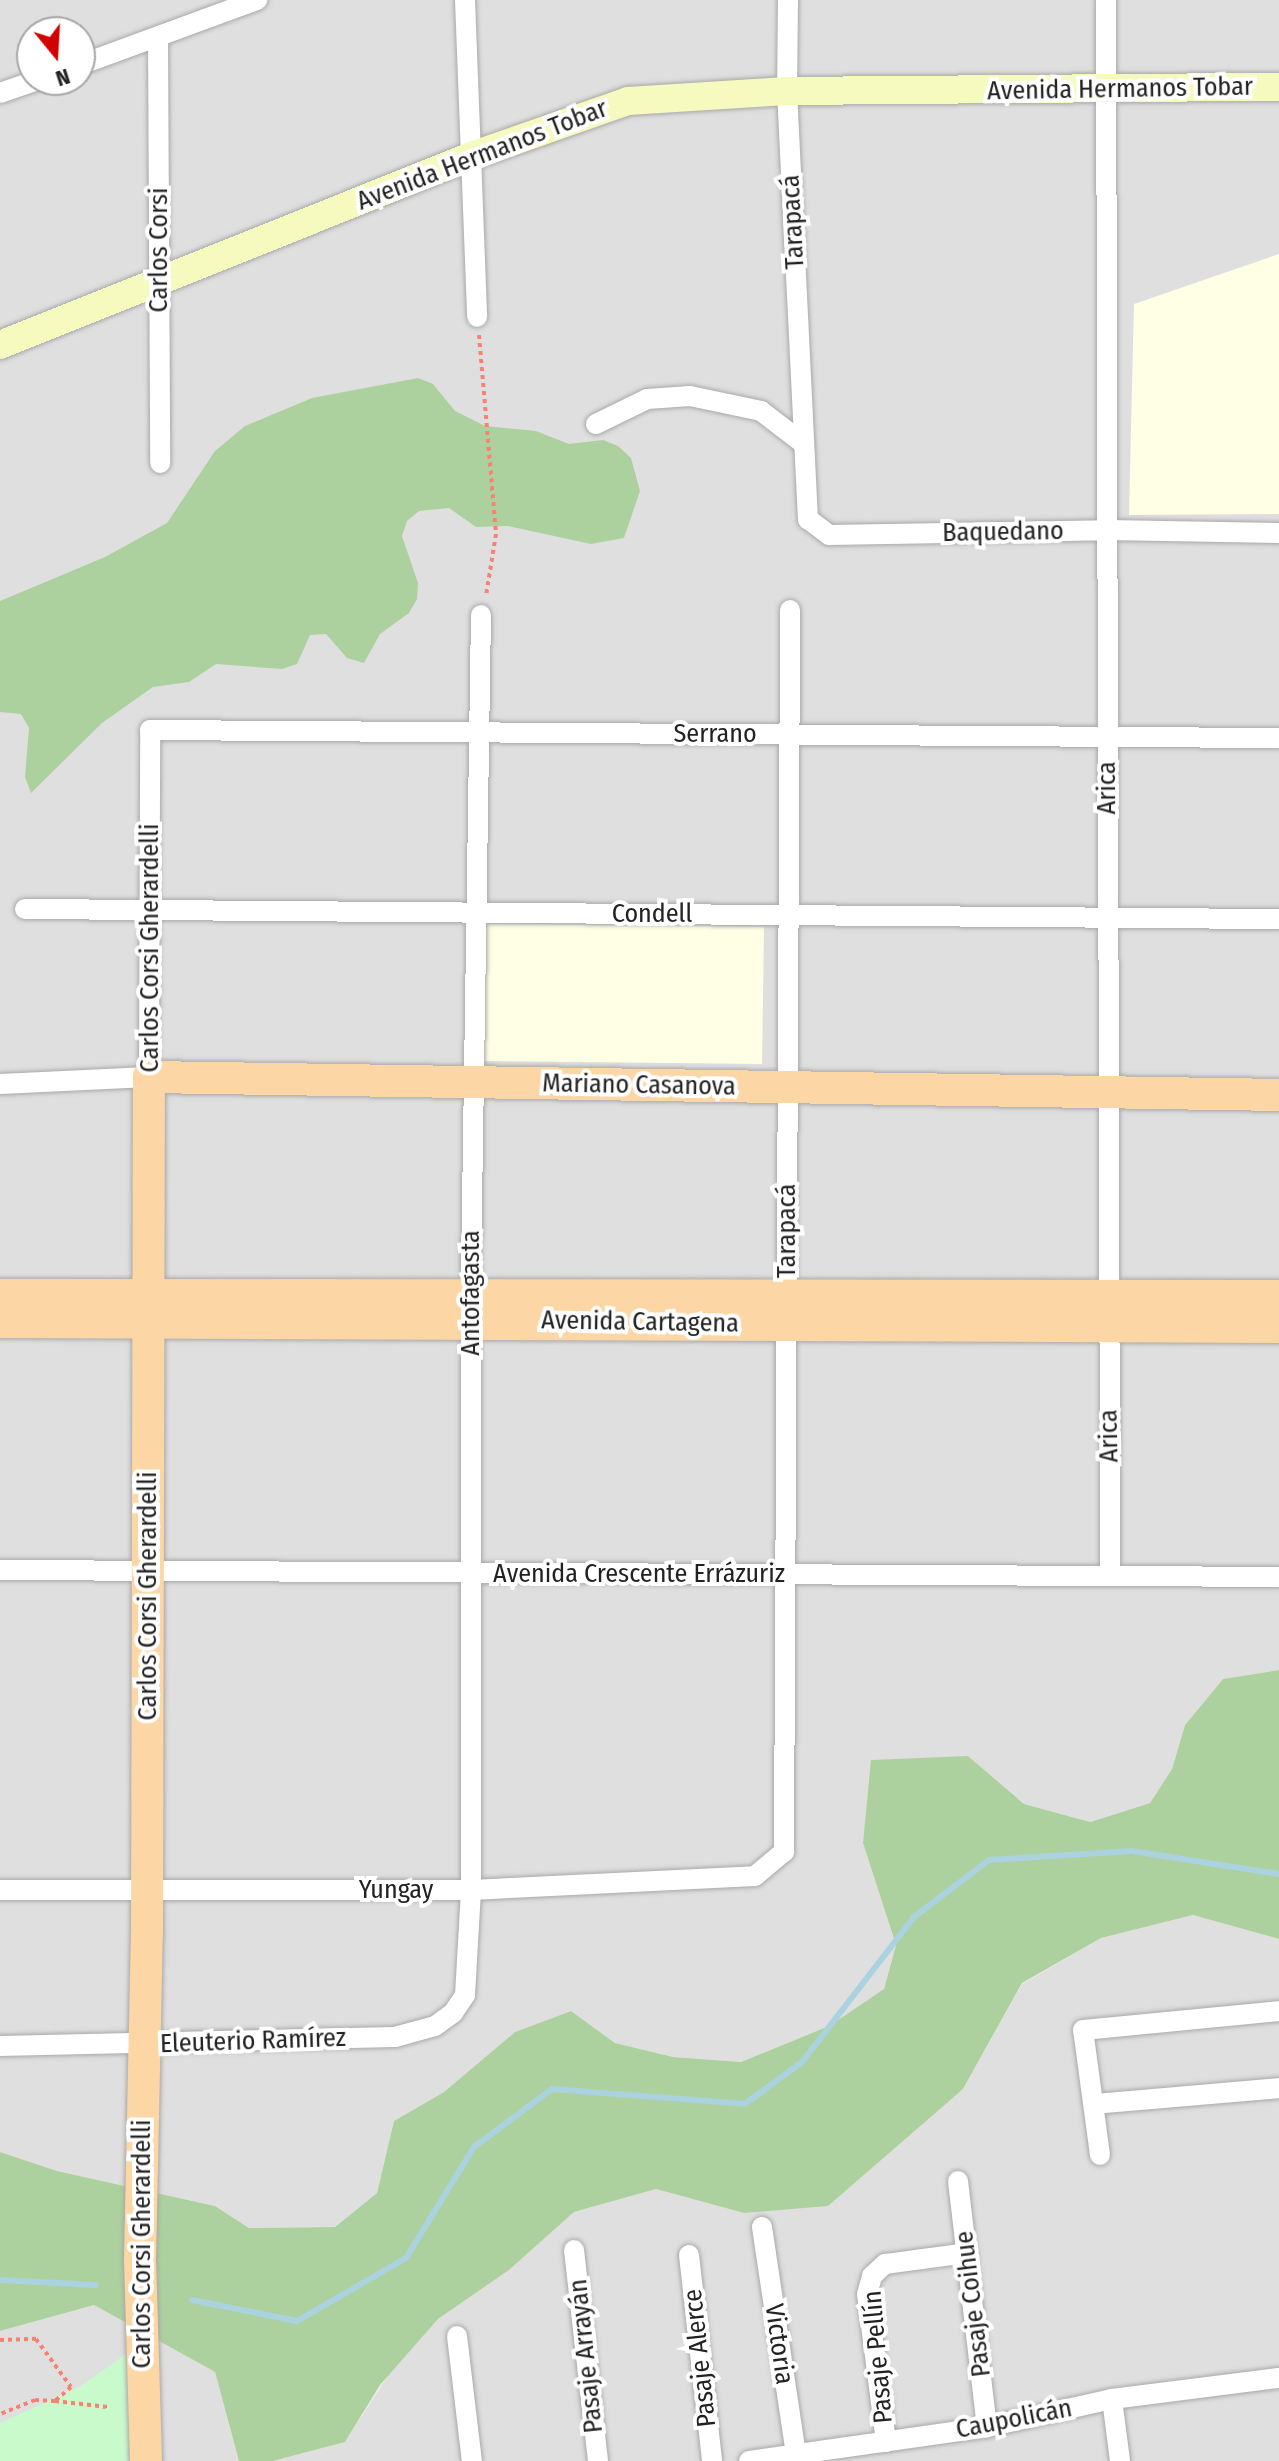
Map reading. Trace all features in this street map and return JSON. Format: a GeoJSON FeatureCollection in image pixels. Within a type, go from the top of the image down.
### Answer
{"type":"FeatureCollection","features":[{"type":"Feature","properties":{"kind":"main road","name":"Mariano Casanova"},"geometry":{"type":"LineString","coordinates":[[149,1077],[1279,1095]]}},
{"type":"Feature","properties":{"kind":"main road","name":"Carlos Corsi Gherardelli"},"geometry":{"type":"LineString","coordinates":[[146,2461],[140,2345],[147,1892],[149,1077]]}},
{"type":"Feature","properties":{"kind":"main road","name":"Avenida Cartagena"},"geometry":{"type":"LineString","coordinates":[[0,1295],[149,1308],[787,1308],[1108,1293],[1279,1296]]}},
{"type":"Feature","properties":{"kind":"main road","name":"Avenida Cartagena"},"geometry":{"type":"LineString","coordinates":[[0,1322],[149,1308]]}},
{"type":"Feature","properties":{"kind":"main road","name":"Avenida Cartagena"},"geometry":{"type":"LineString","coordinates":[[787,1308],[1108,1327],[1279,1327]]}},
{"type":"Feature","properties":{"kind":"street"},"geometry":{"type":"LineString","coordinates":[[96,59],[257,0]]}},
{"type":"Feature","properties":{"kind":"street"},"geometry":{"type":"LineString","coordinates":[[465,0],[477,317]]}},
{"type":"Feature","properties":{"kind":"street","name":"Tarapacá"},"geometry":{"type":"LineString","coordinates":[[788,0],[787,91],[804,444]]}},
{"type":"Feature","properties":{"kind":"street","name":"Arica"},"geometry":{"type":"LineString","coordinates":[[1106,0],[1110,1576]]}},
{"type":"Feature","properties":{"kind":"street","name":"Carlos Corsi"},"geometry":{"type":"LineString","coordinates":[[158,37],[160,463]]}},
{"type":"Feature","properties":{"kind":"street","name":"Avenida Hermanos Tobar"},"geometry":{"type":"LineString","coordinates":[[0,345],[471,156],[628,101],[787,91],[1279,87]]}},
{"type":"Feature","properties":{"kind":"street"},"geometry":{"type":"LineString","coordinates":[[596,424],[647,399],[690,396],[761,411],[804,444]]}},
{"type":"Feature","properties":{"kind":"street","name":"Baquedano"},"geometry":{"type":"LineString","coordinates":[[804,444],[808,519],[829,535],[1107,530],[1279,533]]}},
{"type":"Feature","properties":{"kind":"street","name":"Tarapacá"},"geometry":{"type":"LineString","coordinates":[[784,1852],[790,610]]}},
{"type":"Feature","properties":{"kind":"street","name":"Antofagasta"},"geometry":{"type":"LineString","coordinates":[[470,1971],[470,1307],[481,615]]}},
{"type":"Feature","properties":{"kind":"street","name":"Serrano"},"geometry":{"type":"LineString","coordinates":[[150,730],[1279,738]]}},
{"type":"Feature","properties":{"kind":"street","name":"Carlos Corsi Gherardelli"},"geometry":{"type":"LineString","coordinates":[[149,1077],[150,730]]}},
{"type":"Feature","properties":{"kind":"street","name":"Condell"},"geometry":{"type":"LineString","coordinates":[[25,909],[1279,919]]}},
{"type":"Feature","properties":{"kind":"street","name":"Mariano Casanova"},"geometry":{"type":"LineString","coordinates":[[0,1084],[149,1077]]}},
{"type":"Feature","properties":{"kind":"street","name":"Avenida Crescente Errázuriz"},"geometry":{"type":"LineString","coordinates":[[0,1570],[1279,1577]]}},
{"type":"Feature","properties":{"kind":"street","name":"Yungay"},"geometry":{"type":"LineString","coordinates":[[0,1890],[471,1890],[755,1876],[784,1852]]}},
{"type":"Feature","properties":{"kind":"street","name":"Eleuterio Ramírez"},"geometry":{"type":"LineString","coordinates":[[0,2046],[409,2036],[453,2013],[465,1995],[470,1971]]}},
{"type":"Feature","properties":{"kind":"street"},"geometry":{"type":"LineString","coordinates":[[1100,2155],[1083,2030],[1279,2011]]}},
{"type":"Feature","properties":{"kind":"street"},"geometry":{"type":"LineString","coordinates":[[1094,2104],[1279,2088]]}},
{"type":"Feature","properties":{"kind":"street","name":"Pasaje Coihue"},"geometry":{"type":"LineString","coordinates":[[958,2181],[987,2427]]}},
{"type":"Feature","properties":{"kind":"street","name":"Victoria"},"geometry":{"type":"LineString","coordinates":[[762,2227],[796,2458]]}},
{"type":"Feature","properties":{"kind":"street","name":"Pasaje Arrayán"},"geometry":{"type":"LineString","coordinates":[[574,2250],[598,2461]]}},
{"type":"Feature","properties":{"kind":"street","name":"Pasaje Pellín"},"geometry":{"type":"LineString","coordinates":[[886,2442],[867,2294],[872,2276],[894,2262],[967,2253]]}},
{"type":"Feature","properties":{"kind":"street","name":"Pasaje Alerce"},"geometry":{"type":"LineString","coordinates":[[689,2255],[712,2461]]}},
{"type":"Feature","properties":{"kind":"street"},"geometry":{"type":"LineString","coordinates":[[457,2336],[472,2461]]}},
{"type":"Feature","properties":{"kind":"street","name":"Caupolicán"},"geometry":{"type":"LineString","coordinates":[[749,2461],[796,2458],[987,2427],[1112,2399],[1279,2378]]}},
{"type":"Feature","properties":{"kind":"street"},"geometry":{"type":"LineString","coordinates":[[1112,2399],[1120,2461]]}},
{"type":"Feature","properties":{"kind":"path"},"geometry":{"type":"LineString","coordinates":[[477,317],[496,534],[481,615]]}},
{"type":"Feature","properties":{"kind":"path"},"geometry":{"type":"LineString","coordinates":[[0,2340],[36,2339],[71,2387],[55,2401]]}},
{"type":"Feature","properties":{"kind":"path"},"geometry":{"type":"LineString","coordinates":[[0,2414],[35,2400],[108,2407]]}},
{"type":"Feature","properties":{"kind":"shaded area"},"geometry":{"type":"Polygon","coordinates":[[[0,0],[1279,0],[1279,1670],[1223,1679],[1185,1725],[1172,1769],[1150,1803],[1089,1822],[1024,1804],[968,1756],[863,1843],[896,1945],[884,1989],[829,2026],[741,2062],[673,2057],[615,2043],[571,2011],[515,2032],[444,2092],[394,2121],[377,2193],[335,2227],[249,2228],[215,2206],[57,2171],[0,2152],[0,0]]]}},
{"type":"Feature","properties":{"kind":"shaded area"},"geometry":{"type":"Polygon","coordinates":[[[1279,254],[1279,514],[1129,515],[1134,304],[1279,254]]]}},
{"type":"Feature","properties":{"kind":"shaded area"},"geometry":{"type":"Polygon","coordinates":[[[482,924],[764,927],[762,1064],[480,1061],[482,924]]]}},
{"type":"Feature","properties":{"kind":"shaded area"},"geometry":{"type":"Polygon","coordinates":[[[1193,1915],[1279,1939],[1279,2461],[273,2461],[345,2442],[389,2374],[438,2319],[509,2270],[574,2212],[656,2189],[744,2213],[911,2132],[963,2089],[1022,1984],[1101,1938],[1193,1915]]]}},
{"type":"Feature","properties":{"kind":"shaded area"},"geometry":{"type":"Polygon","coordinates":[[[94,2305],[215,2372],[239,2461],[0,2461],[0,2331],[94,2305]]]}},
{"type":"Feature","properties":{"kind":"green space"},"geometry":{"type":"Polygon","coordinates":[[[418,378],[433,384],[455,411],[485,426],[536,431],[569,444],[603,440],[618,446],[631,458],[640,491],[624,538],[591,544],[508,526],[476,527],[449,508],[419,511],[407,521],[402,536],[418,583],[417,599],[409,613],[380,634],[364,663],[347,658],[326,634],[310,635],[297,664],[282,669],[216,664],[189,682],[153,687],[102,723],[31,793],[25,777],[29,728],[21,714],[0,712],[0,601],[105,557],[167,523],[215,451],[245,426],[312,398],[418,378]]]}},
{"type":"Feature","properties":{"kind":"green space"},"geometry":{"type":"Polygon","coordinates":[[[1279,1670],[1279,1939],[1193,1915],[1101,1938],[1022,1983],[963,2089],[828,2206],[744,2213],[656,2189],[574,2212],[509,2270],[438,2319],[380,2385],[345,2442],[273,2461],[239,2461],[215,2372],[94,2305],[0,2331],[0,2152],[57,2171],[215,2206],[249,2228],[335,2227],[377,2193],[394,2121],[444,2092],[515,2032],[571,2011],[615,2043],[673,2057],[741,2062],[829,2026],[884,1989],[896,1945],[863,1843],[871,1760],[968,1756],[1024,1804],[1090,1822],[1150,1803],[1172,1769],[1185,1725],[1223,1679],[1279,1670]]]}},
{"type":"Feature","properties":{"kind":"green space"},"geometry":{"type":"Polygon","coordinates":[[[129,2352],[133,2461],[0,2461],[0,2423],[81,2386],[129,2352]]]}},
{"type":"Feature","properties":{"kind":"waterway"},"geometry":{"type":"LineString","coordinates":[[192,2300],[297,2321],[406,2258],[474,2147],[552,2089],[745,2104],[802,2062],[914,1917],[989,1860],[1132,1851],[1279,1874]]}},
{"type":"Feature","properties":{"kind":"waterway"},"geometry":{"type":"LineString","coordinates":[[0,2280],[96,2285]]}}]}
